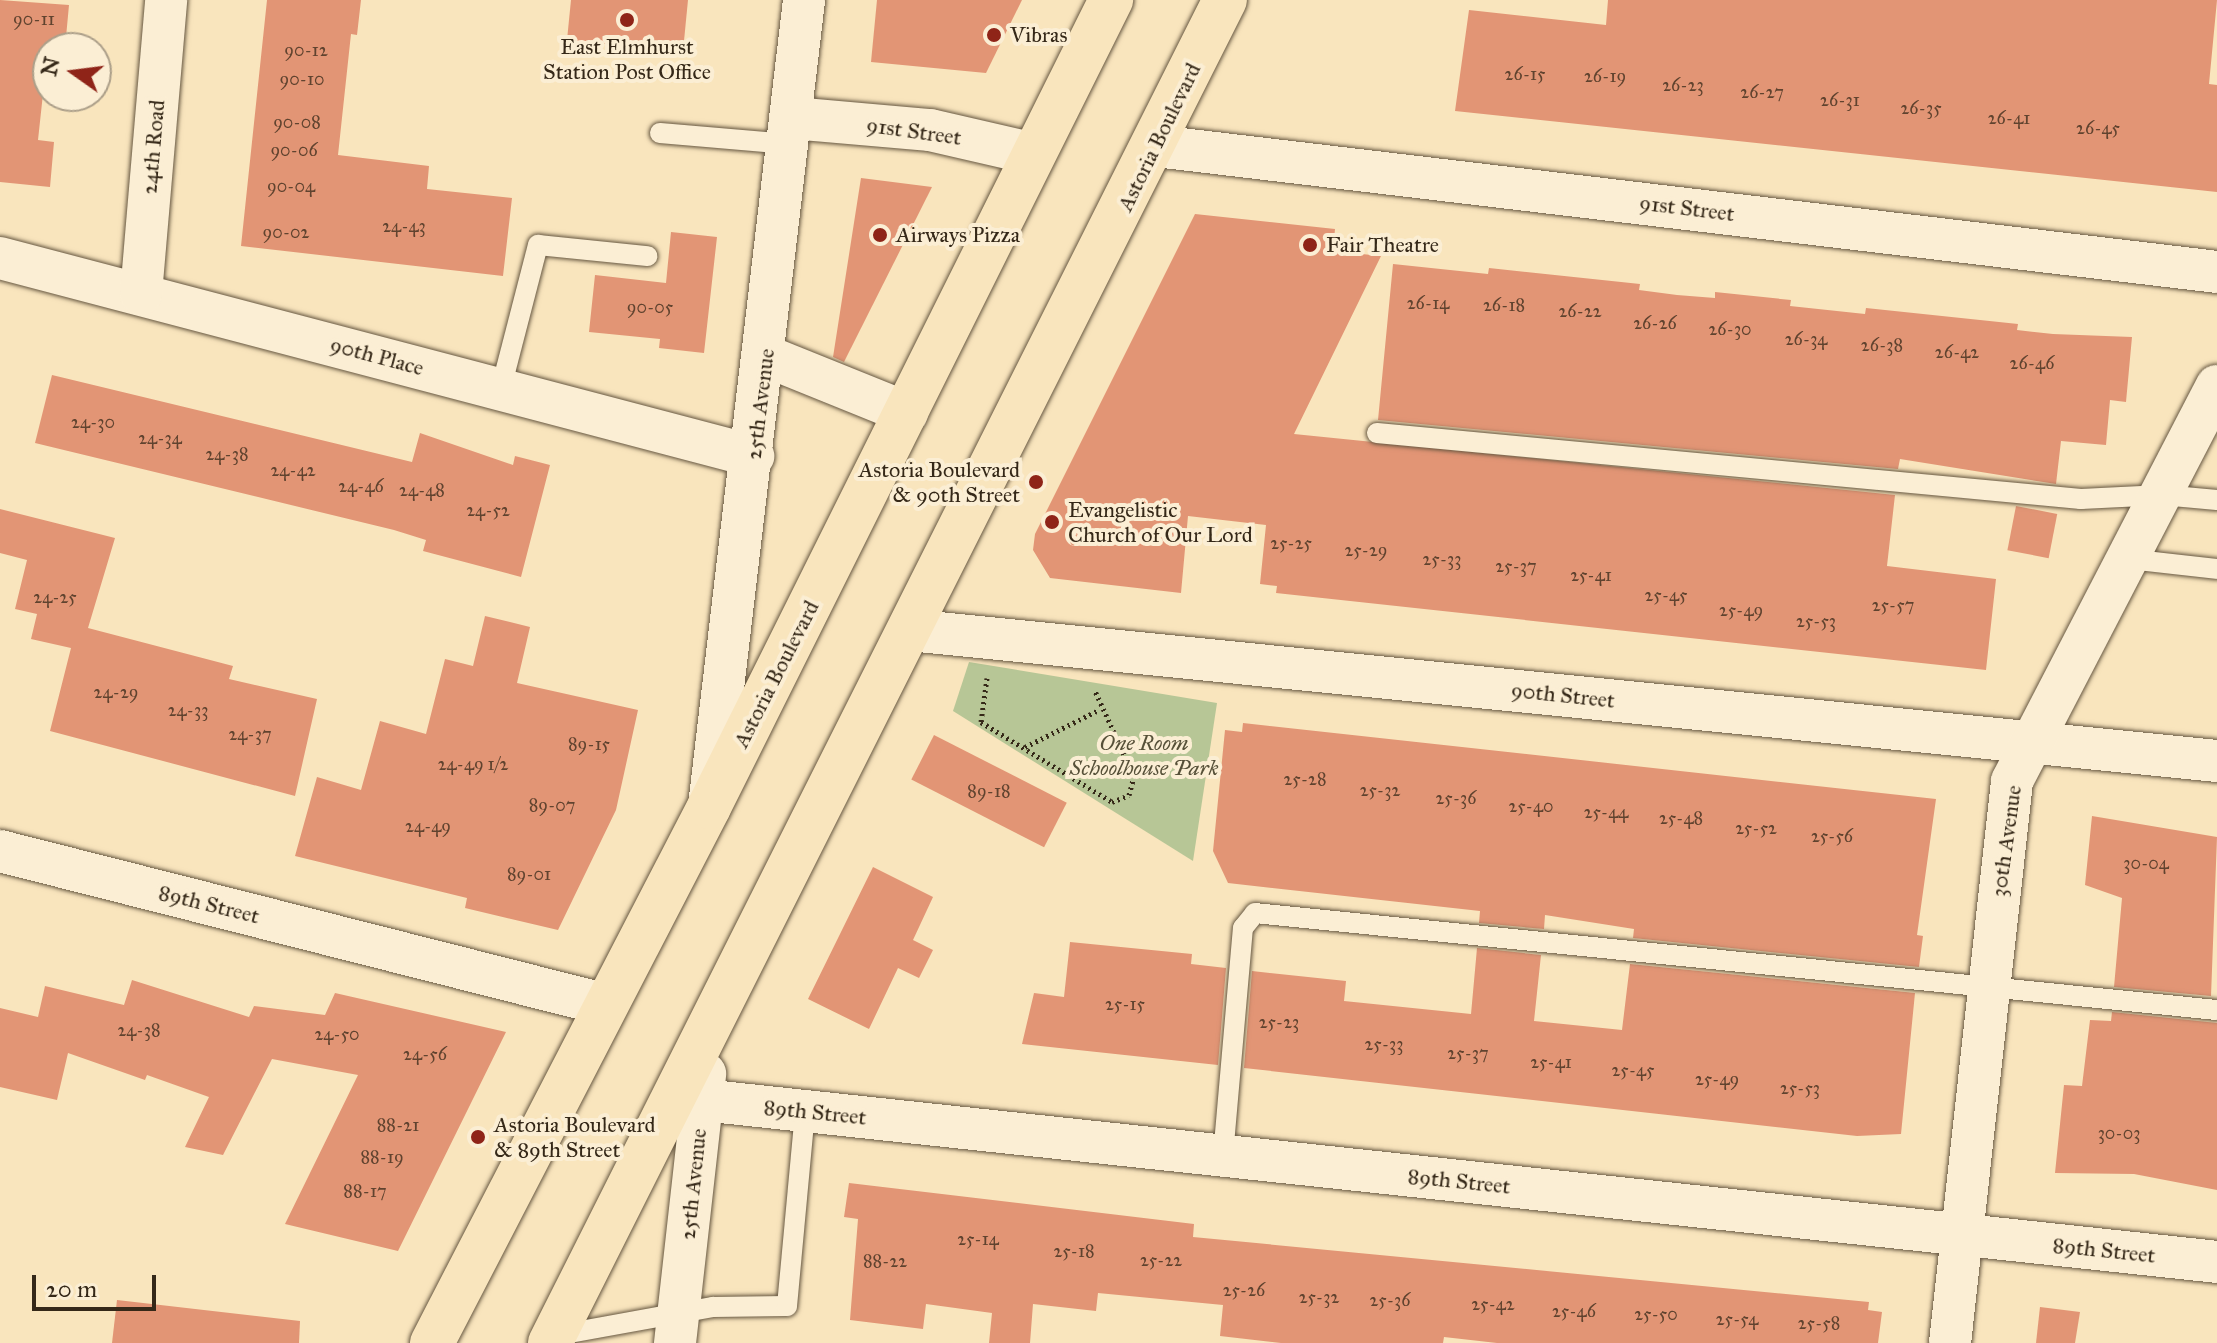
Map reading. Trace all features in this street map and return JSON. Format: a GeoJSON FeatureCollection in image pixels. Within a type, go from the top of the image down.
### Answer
{"type":"FeatureCollection","features":[{"type":"Feature","properties":{"kind":"main road","name":"Astoria Boulevard"},"geometry":{"type":"LineString","coordinates":[[432,1343],[603,1004],[709,807],[1111,0]]}},
{"type":"Feature","properties":{"kind":"main road","name":"Astoria Boulevard"},"geometry":{"type":"LineString","coordinates":[[551,1340],[1156,146],[1225,0]]}},
{"type":"Feature","properties":{"kind":"street","name":"24th Road"},"geometry":{"type":"LineString","coordinates":[[141,294],[166,0]]}},
{"type":"Feature","properties":{"kind":"street","name":"25th Avenue"},"geometry":{"type":"LineString","coordinates":[[709,807],[766,356],[804,0]]}},
{"type":"Feature","properties":{"kind":"street","name":"91st Street"},"geometry":{"type":"LineString","coordinates":[[790,131],[930,130],[1034,154]]}},
{"type":"Feature","properties":{"kind":"street","name":"91st Street"},"geometry":{"type":"LineString","coordinates":[[1156,146],[2217,272]]}},
{"type":"Feature","properties":{"kind":"street","name":"90th Place"},"geometry":{"type":"LineString","coordinates":[[0,258],[753,456]]}},
{"type":"Feature","properties":{"kind":"street"},"geometry":{"type":"LineString","coordinates":[[766,356],[907,413]]}},
{"type":"Feature","properties":{"kind":"street","name":"30th Avenue"},"geometry":{"type":"LineString","coordinates":[[1950,1343],[1987,985],[2012,781],[2030,741],[2217,386]]}},
{"type":"Feature","properties":{"kind":"street","name":"90th Street"},"geometry":{"type":"LineString","coordinates":[[909,630],[2217,761]]}},
{"type":"Feature","properties":{"kind":"street","name":"89th Street"},"geometry":{"type":"LineString","coordinates":[[0,851],[603,1004]]}},
{"type":"Feature","properties":{"kind":"street","name":"25th Avenue"},"geometry":{"type":"LineString","coordinates":[[677,1328],[710,1025]]}},
{"type":"Feature","properties":{"kind":"street","name":"89th Street"},"geometry":{"type":"LineString","coordinates":[[702,1100],[2217,1262]]}},
{"type":"Feature","properties":{"kind":"lane"},"geometry":{"type":"LineString","coordinates":[[660,133],[790,131]]}},
{"type":"Feature","properties":{"kind":"lane"},"geometry":{"type":"LineString","coordinates":[[501,388],[538,245],[647,256]]}},
{"type":"Feature","properties":{"kind":"lane"},"geometry":{"type":"LineString","coordinates":[[1377,433],[2081,499],[2162,495],[2217,500]]}},
{"type":"Feature","properties":{"kind":"lane"},"geometry":{"type":"LineString","coordinates":[[2128,559],[2217,569]]}},
{"type":"Feature","properties":{"kind":"lane"},"geometry":{"type":"LineString","coordinates":[[1223,1156],[1243,928],[1255,913],[2217,1010]]}},
{"type":"Feature","properties":{"kind":"lane"},"geometry":{"type":"LineString","coordinates":[[551,1340],[677,1328],[787,1306],[805,1111]]}},
{"type":"Feature","properties":{"kind":"path"},"geometry":{"type":"LineString","coordinates":[[988,669],[981,722],[1112,802],[1129,795],[1134,776],[1099,710],[1092,679]]}},
{"type":"Feature","properties":{"kind":"path"},"geometry":{"type":"LineString","coordinates":[[1024,748],[1099,710]]}},
{"type":"Feature","properties":{"kind":"green space","name":"One Room Schoolhouse Park"},"geometry":{"type":"Polygon","coordinates":[[[969,662],[1217,703],[1193,861],[953,711],[969,662]]]}},
{"type":"Feature","properties":{"kind":"building"},"geometry":{"type":"Polygon","coordinates":[[[0,0],[69,5],[66,32],[32,32],[32,112],[41,112],[38,140],[54,142],[50,187],[0,182],[0,0]]]}},
{"type":"Feature","properties":{"kind":"building"},"geometry":{"type":"Polygon","coordinates":[[[267,0],[361,0],[357,35],[351,34],[338,155],[429,166],[427,189],[512,198],[503,276],[241,246],[267,0]]]}},
{"type":"Feature","properties":{"kind":"building","name":"East Elmhurst Station Post Office"},"geometry":{"type":"Polygon","coordinates":[[[571,0],[688,0],[683,51],[567,40],[571,0]]]}},
{"type":"Feature","properties":{"kind":"building"},"geometry":{"type":"Polygon","coordinates":[[[877,0],[1022,0],[986,73],[871,62],[877,0]]]}},
{"type":"Feature","properties":{"kind":"building"},"geometry":{"type":"Polygon","coordinates":[[[1608,0],[2217,0],[2209,84],[2217,85],[2217,192],[1455,111],[1469,10],[1606,25],[1608,0]]]}},
{"type":"Feature","properties":{"kind":"building","name":"Airways Pizza"},"geometry":{"type":"Polygon","coordinates":[[[861,178],[932,187],[844,362],[833,357],[861,178]]]}},
{"type":"Feature","properties":{"kind":"building"},"geometry":{"type":"Polygon","coordinates":[[[1195,214],[1335,229],[1333,251],[1381,256],[1294,434],[1895,495],[1887,566],[1996,579],[1986,670],[1276,593],[1277,586],[1260,584],[1266,525],[1188,516],[1181,593],[1050,578],[1033,550],[1035,534],[1195,214]]]}},
{"type":"Feature","properties":{"kind":"building"},"geometry":{"type":"Polygon","coordinates":[[[671,232],[717,237],[704,353],[659,348],[660,339],[589,332],[595,275],[666,283],[671,232]]]}},
{"type":"Feature","properties":{"kind":"building"},"geometry":{"type":"Polygon","coordinates":[[[1393,264],[1488,274],[1489,268],[1640,284],[1639,290],[1677,295],[1715,298],[1715,292],[1791,300],[1790,306],[1865,314],[1866,308],[2018,324],[2017,330],[2053,334],[2132,337],[2126,402],[2110,400],[2106,445],[2061,441],[2056,484],[1900,459],[1898,469],[1378,420],[1393,264]]]}},
{"type":"Feature","properties":{"kind":"building"},"geometry":{"type":"Polygon","coordinates":[[[52,375],[412,462],[420,433],[513,465],[515,456],[550,465],[521,577],[423,551],[426,540],[394,530],[35,443],[52,375]]]}},
{"type":"Feature","properties":{"kind":"building"},"geometry":{"type":"Polygon","coordinates":[[[2016,506],[2057,514],[2049,558],[2007,550],[2016,506]]]}},
{"type":"Feature","properties":{"kind":"building"},"geometry":{"type":"Polygon","coordinates":[[[0,509],[115,538],[88,628],[233,666],[229,679],[317,699],[295,796],[50,731],[71,648],[31,639],[37,614],[15,609],[27,560],[0,553],[0,509]]]}},
{"type":"Feature","properties":{"kind":"building"},"geometry":{"type":"Polygon","coordinates":[[[485,616],[530,627],[517,683],[638,710],[616,810],[558,930],[465,908],[467,898],[295,856],[317,777],[361,790],[380,721],[426,734],[445,659],[473,666],[485,616]]]}},
{"type":"Feature","properties":{"kind":"building"},"geometry":{"type":"Polygon","coordinates":[[[1243,723],[1936,799],[1917,935],[1923,936],[1919,967],[1633,938],[1634,929],[1545,915],[1544,929],[1479,923],[1480,911],[1228,883],[1213,851],[1225,730],[1242,732],[1243,723]]]}},
{"type":"Feature","properties":{"kind":"building"},"geometry":{"type":"Polygon","coordinates":[[[934,735],[1067,803],[1044,847],[911,780],[934,735]]]}},
{"type":"Feature","properties":{"kind":"building"},"geometry":{"type":"Polygon","coordinates":[[[2092,816],[2217,837],[2211,996],[2114,987],[2122,898],[2085,885],[2092,816]]]}},
{"type":"Feature","properties":{"kind":"building"},"geometry":{"type":"Polygon","coordinates":[[[873,867],[933,897],[913,940],[933,950],[919,978],[898,968],[869,1029],[808,999],[873,867]]]}},
{"type":"Feature","properties":{"kind":"building"},"geometry":{"type":"Polygon","coordinates":[[[1070,942],[1192,954],[1191,964],[1226,968],[1218,1065],[1022,1044],[1034,993],[1064,997],[1070,942]]]}},
{"type":"Feature","properties":{"kind":"building"},"geometry":{"type":"Polygon","coordinates":[[[1477,948],[1541,955],[1534,1021],[1622,1030],[1630,964],[1915,993],[1901,1134],[1857,1136],[1244,1068],[1252,971],[1346,981],[1344,1001],[1471,1014],[1477,948]]]}},
{"type":"Feature","properties":{"kind":"building"},"geometry":{"type":"Polygon","coordinates":[[[132,980],[249,1017],[254,1006],[325,1015],[335,993],[506,1032],[398,1251],[285,1224],[358,1075],[272,1059],[223,1155],[185,1147],[209,1097],[147,1075],[145,1080],[68,1053],[57,1100],[0,1087],[0,1008],[38,1017],[45,986],[124,1005],[132,980]]]}},
{"type":"Feature","properties":{"kind":"building"},"geometry":{"type":"Polygon","coordinates":[[[2112,1012],[2217,1023],[2217,1190],[2134,1174],[2055,1173],[2064,1085],[2082,1086],[2090,1020],[2111,1021],[2112,1012]]]}},
{"type":"Feature","properties":{"kind":"building"},"geometry":{"type":"Polygon","coordinates":[[[849,1183],[1194,1224],[1193,1237],[1869,1302],[1868,1310],[1882,1312],[1878,1343],[1497,1343],[1444,1337],[1443,1343],[1281,1343],[1220,1336],[1223,1305],[1098,1293],[1096,1311],[1033,1304],[1030,1343],[989,1343],[992,1313],[926,1304],[923,1329],[850,1320],[858,1219],[844,1217],[849,1183]]]}},
{"type":"Feature","properties":{"kind":"building"},"geometry":{"type":"Polygon","coordinates":[[[117,1300],[300,1321],[299,1343],[112,1343],[117,1300]]]}},
{"type":"Feature","properties":{"kind":"building"},"geometry":{"type":"Polygon","coordinates":[[[2040,1307],[2080,1312],[2075,1343],[2036,1343],[2040,1307]]]}},
{"type":"Feature","properties":{"kind":"place","name":"East Elmhurst Station Post Office"},"geometry":{"type":"Point","coordinates":[627,20]}},
{"type":"Feature","properties":{"kind":"place","name":"Vibras"},"geometry":{"type":"Point","coordinates":[994,35]}},
{"type":"Feature","properties":{"kind":"place","name":"Airways Pizza"},"geometry":{"type":"Point","coordinates":[880,235]}},
{"type":"Feature","properties":{"kind":"place","name":"Fair Theatre"},"geometry":{"type":"Point","coordinates":[1310,245]}},
{"type":"Feature","properties":{"kind":"place","name":"Astoria Boulevard & 90th Street"},"geometry":{"type":"Point","coordinates":[1036,482]}},
{"type":"Feature","properties":{"kind":"place","name":"Evangelistic Church of Our Lord"},"geometry":{"type":"Point","coordinates":[1052,522]}},
{"type":"Feature","properties":{"kind":"place","name":"Astoria Boulevard & 89th Street"},"geometry":{"type":"Point","coordinates":[478,1137]}}]}
